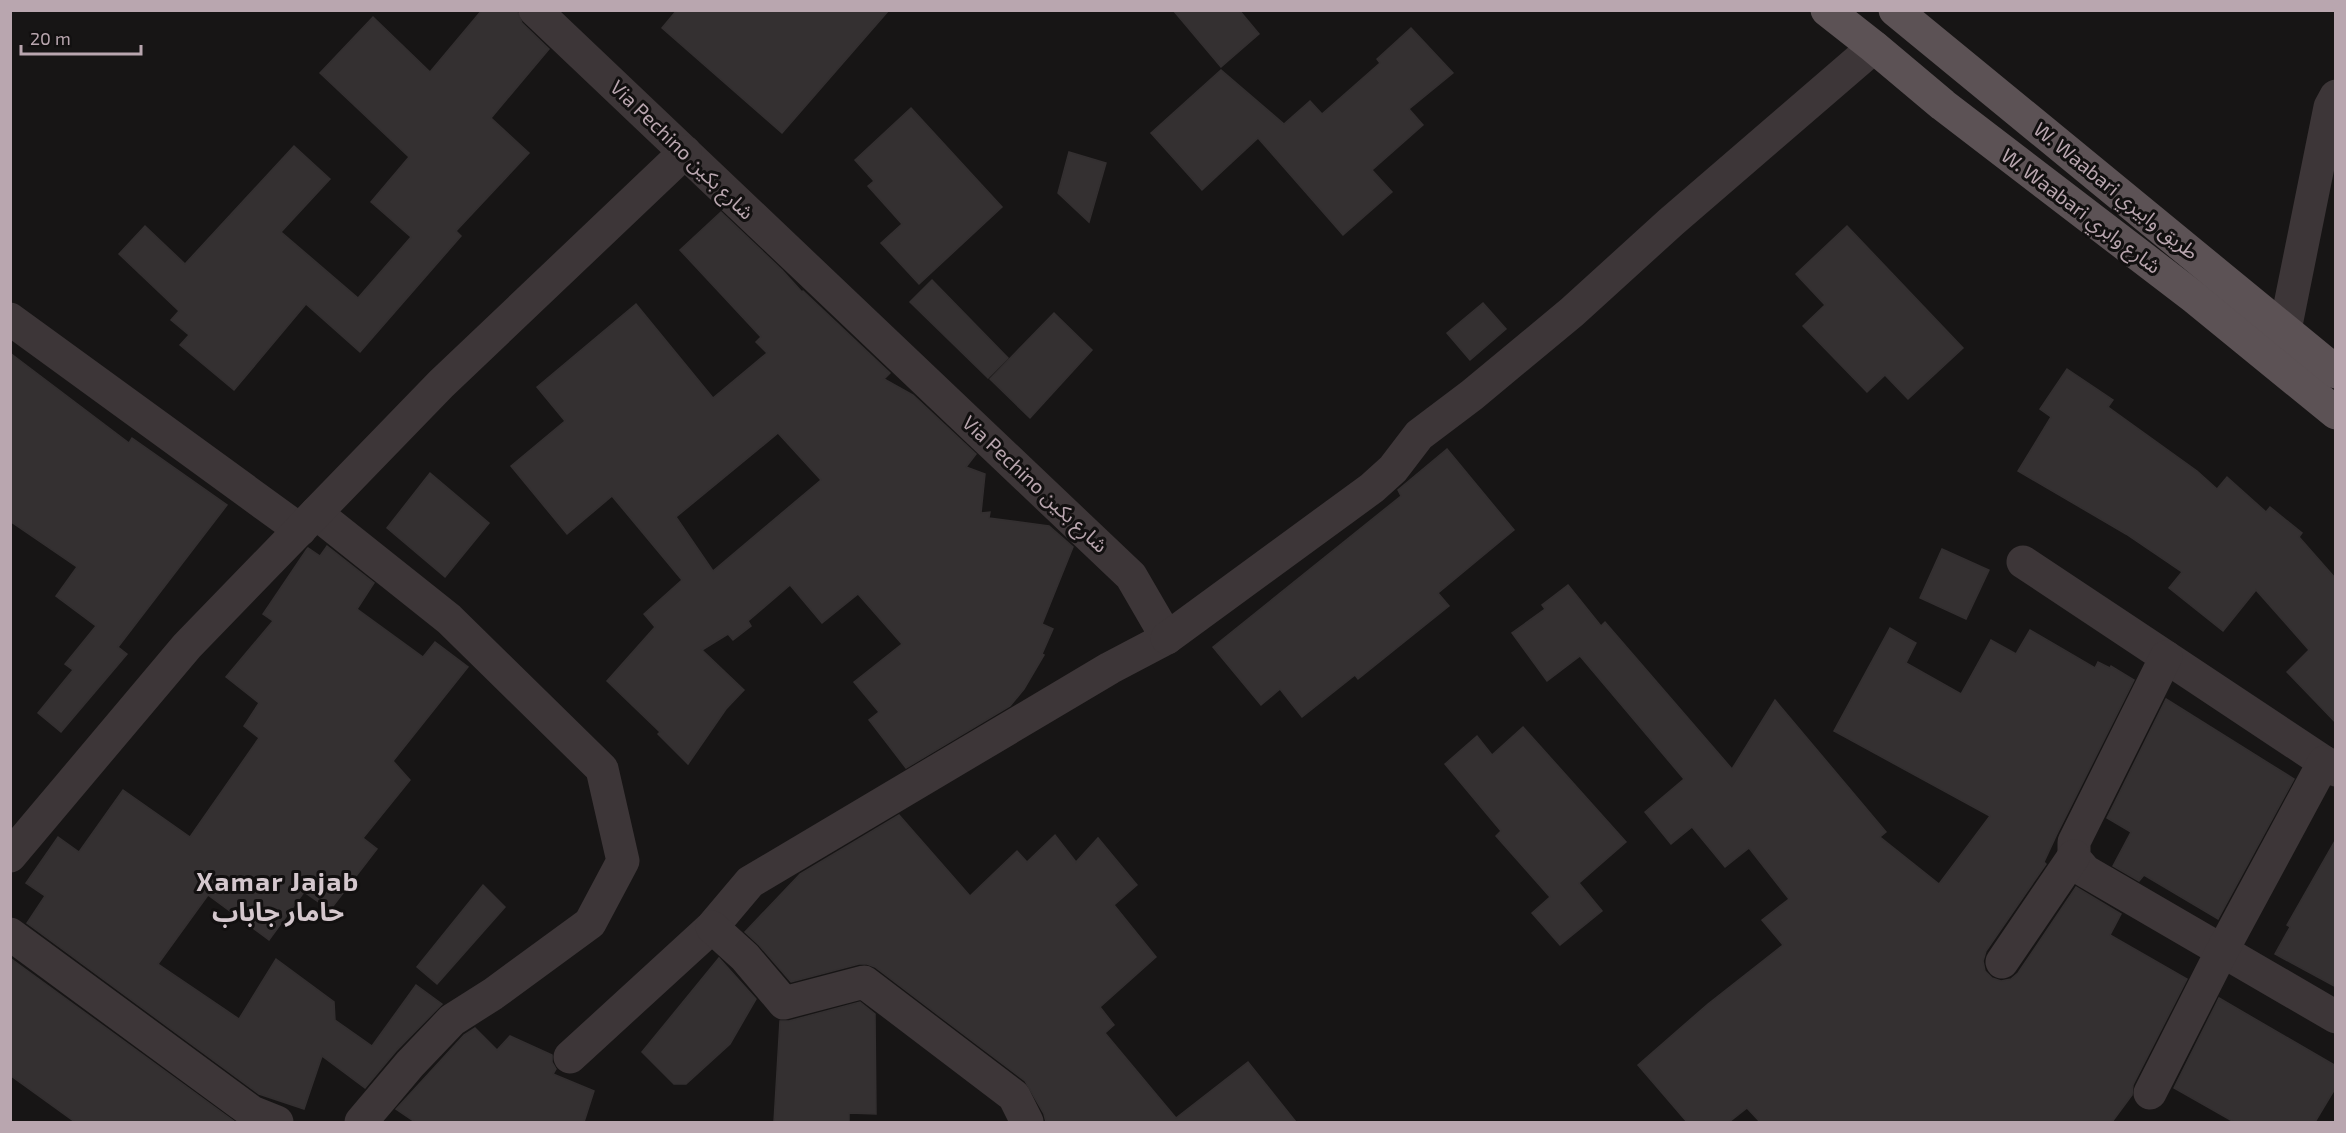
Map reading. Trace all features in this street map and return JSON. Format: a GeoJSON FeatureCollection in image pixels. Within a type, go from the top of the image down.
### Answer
{"type":"FeatureCollection","features":[{"type":"Feature","properties":{"kind":"main road","name":"W. Waabari شارع وابري"},"geometry":{"type":"LineString","coordinates":[[1827,10],[1943,105],[2195,298],[2336,413]]}},
{"type":"Feature","properties":{"kind":"main road","name":"W. Waabari طريق وابيري"},"geometry":{"type":"LineString","coordinates":[[1895,10],[2336,372]]}},
{"type":"Feature","properties":{"kind":"street","name":"Via Pechino شارع بكين"},"geometry":{"type":"LineString","coordinates":[[535,10],[1131,576],[1167,638]]}},
{"type":"Feature","properties":{"kind":"street"},"geometry":{"type":"LineString","coordinates":[[570,1057],[712,927],[750,882],[1110,668],[1167,638],[1372,488],[1393,469],[1419,435],[1472,395],[1572,312],[1671,222],[1874,47]]}},
{"type":"Feature","properties":{"kind":"street"},"geometry":{"type":"LineString","coordinates":[[2285,330],[2330,108],[2336,96]]}},
{"type":"Feature","properties":{"kind":"street"},"geometry":{"type":"LineString","coordinates":[[10,856],[187,646],[441,384],[685,152]]}},
{"type":"Feature","properties":{"kind":"street"},"geometry":{"type":"LineString","coordinates":[[10,320],[449,619],[602,769],[623,861],[590,923],[493,994],[452,1020],[410,1064],[362,1122]]}},
{"type":"Feature","properties":{"kind":"street"},"geometry":{"type":"LineString","coordinates":[[2023,562],[2330,766],[2222,951],[2150,1093]]}},
{"type":"Feature","properties":{"kind":"street"},"geometry":{"type":"LineString","coordinates":[[2002,962],[2074,856],[2074,842],[2166,657]]}},
{"type":"Feature","properties":{"kind":"street"},"geometry":{"type":"LineString","coordinates":[[2074,856],[2085,871],[2336,1017]]}},
{"type":"Feature","properties":{"kind":"street"},"geometry":{"type":"LineString","coordinates":[[712,927],[745,957],[784,1003],[864,982],[1014,1096],[1027,1122]]}},
{"type":"Feature","properties":{"kind":"street"},"geometry":{"type":"LineString","coordinates":[[10,934],[252,1112],[277,1122]]}},
{"type":"Feature","properties":{"kind":"building"},"geometry":{"type":"Polygon","coordinates":[[[482,10],[517,10],[522,23],[549,49],[491,118],[529,153],[456,231],[461,236],[360,352],[306,304],[234,390],[180,345],[189,335],[171,320],[179,311],[119,254],[145,226],[185,264],[294,146],[330,179],[281,232],[358,298],[411,237],[371,202],[409,157],[320,73],[373,17],[430,72],[482,10]]]}},
{"type":"Feature","properties":{"kind":"building"},"geometry":{"type":"Polygon","coordinates":[[[677,10],[889,10],[782,133],[662,28],[677,10]]]}},
{"type":"Feature","properties":{"kind":"building"},"geometry":{"type":"Polygon","coordinates":[[[1173,10],[1239,10],[1259,34],[1221,67],[1173,10]]]}},
{"type":"Feature","properties":{"kind":"building"},"geometry":{"type":"Polygon","coordinates":[[[1411,28],[1453,73],[1409,109],[1423,125],[1372,170],[1392,192],[1343,235],[1258,138],[1202,190],[1151,133],[1221,70],[1284,124],[1310,101],[1322,114],[1380,63],[1377,59],[1411,28]]]}},
{"type":"Feature","properties":{"kind":"building"},"geometry":{"type":"Polygon","coordinates":[[[911,108],[1002,207],[919,284],[881,243],[902,224],[868,186],[874,181],[855,160],[911,108]]]}},
{"type":"Feature","properties":{"kind":"building"},"geometry":{"type":"Polygon","coordinates":[[[1069,152],[1106,163],[1089,222],[1058,193],[1069,152]]]}},
{"type":"Feature","properties":{"kind":"building"},"geometry":{"type":"Polygon","coordinates":[[[721,212],[802,292],[890,373],[884,379],[913,395],[976,454],[966,467],[985,474],[981,513],[990,512],[989,518],[1049,526],[1073,547],[1042,624],[1053,629],[1042,654],[1044,655],[1024,689],[1010,706],[906,768],[869,720],[879,712],[854,682],[902,644],[858,594],[822,623],[790,585],[748,621],[751,626],[733,640],[728,634],[702,650],[744,690],[726,709],[688,764],[658,734],[660,732],[607,681],[655,627],[644,614],[682,580],[612,496],[567,534],[511,466],[565,421],[537,387],[636,304],[713,398],[767,353],[756,342],[761,337],[680,250],[721,212]],[[778,433],[676,517],[713,571],[821,480],[778,433]]]}},
{"type":"Feature","properties":{"kind":"building"},"geometry":{"type":"Polygon","coordinates":[[[1847,226],[1963,348],[1908,399],[1885,375],[1867,392],[1803,326],[1825,305],[1796,274],[1847,226]]]}},
{"type":"Feature","properties":{"kind":"building"},"geometry":{"type":"Polygon","coordinates":[[[932,280],[1008,358],[988,378],[910,302],[932,280]]]}},
{"type":"Feature","properties":{"kind":"building"},"geometry":{"type":"Polygon","coordinates":[[[1483,303],[1506,329],[1470,360],[1447,333],[1483,303]]]}},
{"type":"Feature","properties":{"kind":"building"},"geometry":{"type":"Polygon","coordinates":[[[1054,313],[1092,350],[1030,418],[990,379],[1054,313]]]}},
{"type":"Feature","properties":{"kind":"building"},"geometry":{"type":"Polygon","coordinates":[[[10,353],[129,443],[132,438],[227,505],[118,647],[127,654],[61,732],[38,713],[73,670],[65,664],[96,626],[56,596],[77,567],[10,521],[10,353]]]}},
{"type":"Feature","properties":{"kind":"building"},"geometry":{"type":"Polygon","coordinates":[[[2067,369],[2113,400],[2108,407],[2197,471],[2217,489],[2227,477],[2266,512],[2270,507],[2302,533],[2299,537],[2336,579],[2336,723],[2287,672],[2309,650],[2256,590],[2223,631],[2169,588],[2182,572],[2126,534],[2018,471],[2051,417],[2040,409],[2067,369]]]}},
{"type":"Feature","properties":{"kind":"building"},"geometry":{"type":"Polygon","coordinates":[[[1447,449],[1514,530],[1438,593],[1449,606],[1358,679],[1355,675],[1302,717],[1280,689],[1261,705],[1213,647],[1401,496],[1398,490],[1447,449]]]}},
{"type":"Feature","properties":{"kind":"building"},"geometry":{"type":"Polygon","coordinates":[[[430,473],[489,523],[445,577],[387,528],[430,473]]]}},
{"type":"Feature","properties":{"kind":"building"},"geometry":{"type":"Polygon","coordinates":[[[327,546],[374,583],[357,609],[423,657],[435,642],[468,667],[393,761],[410,780],[363,838],[377,849],[330,910],[304,892],[269,940],[208,895],[158,964],[239,1019],[276,959],[334,1002],[335,1020],[372,1046],[416,985],[442,1004],[396,1051],[365,1088],[322,1056],[304,1109],[259,1094],[27,923],[45,896],[26,883],[58,837],[79,852],[123,790],[190,837],[259,738],[244,726],[259,703],[226,677],[273,621],[263,614],[307,549],[320,556],[327,546]]]}},
{"type":"Feature","properties":{"kind":"building"},"geometry":{"type":"Polygon","coordinates":[[[1942,549],[1989,570],[1966,619],[1920,598],[1942,549]]]}},
{"type":"Feature","properties":{"kind":"building"},"geometry":{"type":"Polygon","coordinates":[[[1568,585],[1601,626],[1605,622],[1732,769],[1775,700],[1886,832],[1880,837],[1939,884],[1990,816],[1834,731],[1890,628],[1916,643],[1906,663],[1961,694],[1991,640],[2016,654],[2030,630],[2095,668],[2098,662],[2110,668],[2111,666],[2134,680],[2057,834],[2044,862],[2046,864],[1986,951],[1983,961],[1985,971],[1992,978],[2001,981],[2011,979],[2018,973],[2076,887],[2121,914],[2110,935],[2187,979],[2133,1085],[2132,1095],[2112,1122],[1760,1122],[1747,1108],[1729,1122],[1687,1122],[1638,1065],[1708,1004],[1783,945],[1762,920],[1789,899],[1749,848],[1725,867],[1692,827],[1671,844],[1645,812],[1684,779],[1580,656],[1547,681],[1512,633],[1545,609],[1542,605],[1568,585]]]}},
{"type":"Feature","properties":{"kind":"building"},"geometry":{"type":"Polygon","coordinates":[[[2166,699],[2294,779],[2218,919],[2144,875],[2139,881],[2113,866],[2131,832],[2107,818],[2166,699]]]}},
{"type":"Feature","properties":{"kind":"building"},"geometry":{"type":"Polygon","coordinates":[[[1523,727],[1626,842],[1579,883],[1602,911],[1560,945],[1532,913],[1550,897],[1496,836],[1501,831],[1445,764],[1477,736],[1492,755],[1523,727]]]}},
{"type":"Feature","properties":{"kind":"building"},"geometry":{"type":"Polygon","coordinates":[[[899,815],[970,896],[1017,851],[1027,862],[1055,835],[1076,862],[1098,838],[1137,885],[1114,905],[1156,957],[1100,1007],[1114,1025],[1105,1033],[1176,1118],[1248,1062],[1296,1122],[1046,1122],[1044,1114],[1025,1081],[875,967],[859,964],[791,982],[745,932],[800,874],[899,815]]]}},
{"type":"Feature","properties":{"kind":"building"},"geometry":{"type":"Polygon","coordinates":[[[2336,839],[2336,987],[2275,954],[2290,927],[2287,925],[2336,839]]]}},
{"type":"Feature","properties":{"kind":"building"},"geometry":{"type":"Polygon","coordinates":[[[483,885],[505,907],[437,984],[417,967],[483,885]]]}},
{"type":"Feature","properties":{"kind":"building"},"geometry":{"type":"Polygon","coordinates":[[[10,958],[235,1122],[75,1122],[10,1075],[10,958]]]}},
{"type":"Feature","properties":{"kind":"building"},"geometry":{"type":"Polygon","coordinates":[[[719,958],[756,999],[730,1044],[686,1084],[674,1084],[642,1052],[719,958]]]}},
{"type":"Feature","properties":{"kind":"building"},"geometry":{"type":"Polygon","coordinates":[[[2219,998],[2336,1066],[2336,1087],[2315,1122],[2234,1122],[2174,1088],[2219,998]]]}},
{"type":"Feature","properties":{"kind":"building"},"geometry":{"type":"Polygon","coordinates":[[[860,1002],[875,1014],[876,1114],[849,1113],[849,1122],[774,1122],[780,1021],[789,1021],[860,1002]]]}},
{"type":"Feature","properties":{"kind":"building"},"geometry":{"type":"Polygon","coordinates":[[[475,1028],[497,1050],[510,1036],[552,1055],[552,1062],[556,1069],[553,1074],[594,1091],[584,1122],[415,1122],[396,1109],[464,1035],[475,1028]]]}},
{"type":"Feature","properties":{"kind":"district","name":"Xamar Jajab حامار جاباب"},"geometry":{"type":"Point","coordinates":[278,897]}}]}
